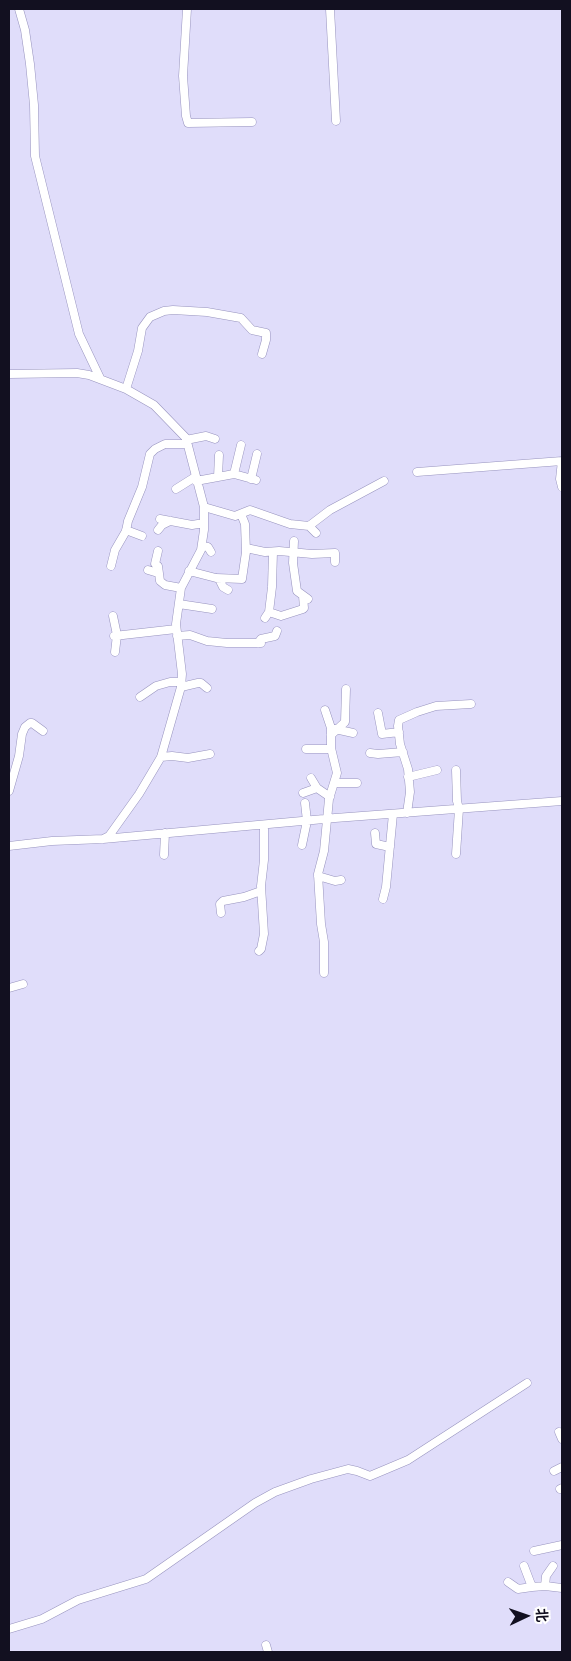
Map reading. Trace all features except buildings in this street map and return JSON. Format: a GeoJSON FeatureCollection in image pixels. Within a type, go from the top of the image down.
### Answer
{"type":"FeatureCollection","features":[{"type":"Feature","properties":{"kind":"street"},"geometry":{"type":"LineString","coordinates":[[19,9],[25,30],[30,64],[34,105],[35,156],[78,334],[100,378]]}},
{"type":"Feature","properties":{"kind":"street"},"geometry":{"type":"LineString","coordinates":[[187,9],[183,76],[188,122],[252,122]]}},
{"type":"Feature","properties":{"kind":"street"},"geometry":{"type":"LineString","coordinates":[[330,9],[336,121]]}},
{"type":"Feature","properties":{"kind":"street"},"geometry":{"type":"LineString","coordinates":[[126,389],[138,351],[142,328],[150,317],[164,311],[207,312],[241,318],[252,330],[266,333],[262,354]]}},
{"type":"Feature","properties":{"kind":"street"},"geometry":{"type":"LineString","coordinates":[[9,374],[77,373],[100,378],[126,389],[154,405],[187,442],[204,507],[202,546],[181,588],[177,633],[182,674],[181,685],[161,757],[139,794],[109,836],[103,839]]}},
{"type":"Feature","properties":{"kind":"street"},"geometry":{"type":"LineString","coordinates":[[111,566],[142,487],[152,451],[165,444],[187,442],[206,436],[215,439]]}},
{"type":"Feature","properties":{"kind":"street"},"geometry":{"type":"LineString","coordinates":[[234,474],[241,445]]}},
{"type":"Feature","properties":{"kind":"street"},"geometry":{"type":"LineString","coordinates":[[176,489],[196,479],[234,474],[254,480],[257,454]]}},
{"type":"Feature","properties":{"kind":"street"},"geometry":{"type":"LineString","coordinates":[[218,477],[219,455]]}},
{"type":"Feature","properties":{"kind":"street"},"geometry":{"type":"LineString","coordinates":[[417,472],[562,460],[560,482],[562,487]]}},
{"type":"Feature","properties":{"kind":"street"},"geometry":{"type":"LineString","coordinates":[[309,526],[330,510],[384,481]]}},
{"type":"Feature","properties":{"kind":"street"},"geometry":{"type":"LineString","coordinates":[[204,507],[231,515],[241,514],[250,510],[290,524],[309,526],[316,533]]}},
{"type":"Feature","properties":{"kind":"street"},"geometry":{"type":"LineString","coordinates":[[189,571],[218,579],[240,580],[243,577],[246,548],[244,524],[241,514]]}},
{"type":"Feature","properties":{"kind":"street"},"geometry":{"type":"LineString","coordinates":[[160,519],[192,525],[204,522]]}},
{"type":"Feature","properties":{"kind":"street"},"geometry":{"type":"LineString","coordinates":[[158,530],[162,525],[172,521]]}},
{"type":"Feature","properties":{"kind":"street"},"geometry":{"type":"LineString","coordinates":[[126,530],[142,536]]}},
{"type":"Feature","properties":{"kind":"street"},"geometry":{"type":"LineString","coordinates":[[273,552],[273,574],[267,615],[281,616],[304,608],[305,598],[297,591],[296,587],[293,563],[294,541]]}},
{"type":"Feature","properties":{"kind":"street"},"geometry":{"type":"LineString","coordinates":[[202,546],[208,547],[211,552]]}},
{"type":"Feature","properties":{"kind":"street"},"geometry":{"type":"LineString","coordinates":[[246,548],[265,552],[312,554],[335,552],[335,562]]}},
{"type":"Feature","properties":{"kind":"street"},"geometry":{"type":"LineString","coordinates":[[158,551],[155,564],[158,566],[158,573],[162,584],[181,588]]}},
{"type":"Feature","properties":{"kind":"street"},"geometry":{"type":"LineString","coordinates":[[148,570],[158,573]]}},
{"type":"Feature","properties":{"kind":"street"},"geometry":{"type":"LineString","coordinates":[[218,579],[223,587],[228,590]]}},
{"type":"Feature","properties":{"kind":"street"},"geometry":{"type":"LineString","coordinates":[[179,604],[212,609]]}},
{"type":"Feature","properties":{"kind":"street"},"geometry":{"type":"LineString","coordinates":[[113,616],[116,635],[115,652]]}},
{"type":"Feature","properties":{"kind":"street"},"geometry":{"type":"LineString","coordinates":[[116,635],[177,633],[213,642],[260,643],[260,639],[275,636],[276,631]]}},
{"type":"Feature","properties":{"kind":"street"},"geometry":{"type":"LineString","coordinates":[[199,638],[207,633]]}},
{"type":"Feature","properties":{"kind":"street"},"geometry":{"type":"LineString","coordinates":[[140,697],[156,686],[170,682],[181,685],[201,683],[207,688]]}},
{"type":"Feature","properties":{"kind":"street"},"geometry":{"type":"LineString","coordinates":[[334,731],[344,725],[346,718],[346,689]]}},
{"type":"Feature","properties":{"kind":"street"},"geometry":{"type":"LineString","coordinates":[[407,813],[410,802],[408,777],[406,760],[402,752],[399,720],[436,706],[471,704]]}},
{"type":"Feature","properties":{"kind":"street"},"geometry":{"type":"LineString","coordinates":[[324,973],[324,942],[318,876],[325,846],[326,819],[330,797],[337,773],[331,749],[334,731],[326,710]]}},
{"type":"Feature","properties":{"kind":"street"},"geometry":{"type":"LineString","coordinates":[[378,713],[382,734],[399,732]]}},
{"type":"Feature","properties":{"kind":"street"},"geometry":{"type":"LineString","coordinates":[[9,791],[25,727],[27,724],[32,723],[43,731]]}},
{"type":"Feature","properties":{"kind":"street"},"geometry":{"type":"LineString","coordinates":[[334,731],[352,733]]}},
{"type":"Feature","properties":{"kind":"street"},"geometry":{"type":"LineString","coordinates":[[306,749],[331,749]]}},
{"type":"Feature","properties":{"kind":"street"},"geometry":{"type":"LineString","coordinates":[[370,752],[378,754],[402,752]]}},
{"type":"Feature","properties":{"kind":"street"},"geometry":{"type":"LineString","coordinates":[[161,757],[188,758],[210,754]]}},
{"type":"Feature","properties":{"kind":"street"},"geometry":{"type":"LineString","coordinates":[[408,777],[437,770]]}},
{"type":"Feature","properties":{"kind":"street"},"geometry":{"type":"LineString","coordinates":[[456,770],[456,801],[459,809],[456,854]]}},
{"type":"Feature","properties":{"kind":"street"},"geometry":{"type":"LineString","coordinates":[[311,778],[317,788],[330,797]]}},
{"type":"Feature","properties":{"kind":"street"},"geometry":{"type":"LineString","coordinates":[[335,783],[357,783]]}},
{"type":"Feature","properties":{"kind":"street"},"geometry":{"type":"LineString","coordinates":[[303,793],[317,788]]}},
{"type":"Feature","properties":{"kind":"street"},"geometry":{"type":"LineString","coordinates":[[9,846],[562,801]]}},
{"type":"Feature","properties":{"kind":"street"},"geometry":{"type":"LineString","coordinates":[[302,844],[307,821],[305,803]]}},
{"type":"Feature","properties":{"kind":"street"},"geometry":{"type":"LineString","coordinates":[[383,898],[393,814]]}},
{"type":"Feature","properties":{"kind":"street"},"geometry":{"type":"LineString","coordinates":[[259,950],[261,949],[264,934],[261,890],[264,825]]}},
{"type":"Feature","properties":{"kind":"street"},"geometry":{"type":"LineString","coordinates":[[164,855],[165,833]]}},
{"type":"Feature","properties":{"kind":"street"},"geometry":{"type":"LineString","coordinates":[[374,833],[376,844],[390,847]]}},
{"type":"Feature","properties":{"kind":"street"},"geometry":{"type":"LineString","coordinates":[[318,876],[335,881],[341,880]]}},
{"type":"Feature","properties":{"kind":"street"},"geometry":{"type":"LineString","coordinates":[[221,914],[220,904],[223,902],[244,897],[261,890]]}},
{"type":"Feature","properties":{"kind":"street"},"geometry":{"type":"LineString","coordinates":[[9,988],[23,984]]}},
{"type":"Feature","properties":{"kind":"street"},"geometry":{"type":"LineString","coordinates":[[9,1630],[42,1619],[78,1600],[146,1579],[255,1503],[276,1492],[348,1469],[370,1476],[408,1460],[526,1384]]}},
{"type":"Feature","properties":{"kind":"street"},"geometry":{"type":"LineString","coordinates":[[554,1471],[562,1467]]}},
{"type":"Feature","properties":{"kind":"street"},"geometry":{"type":"LineString","coordinates":[[534,1551],[562,1545]]}},
{"type":"Feature","properties":{"kind":"street"},"geometry":{"type":"LineString","coordinates":[[524,1566],[532,1587]]}},
{"type":"Feature","properties":{"kind":"street"},"geometry":{"type":"LineString","coordinates":[[545,1586],[546,1576],[552,1566]]}},
{"type":"Feature","properties":{"kind":"street"},"geometry":{"type":"LineString","coordinates":[[508,1582],[518,1589],[545,1586],[562,1588]]}}]}
